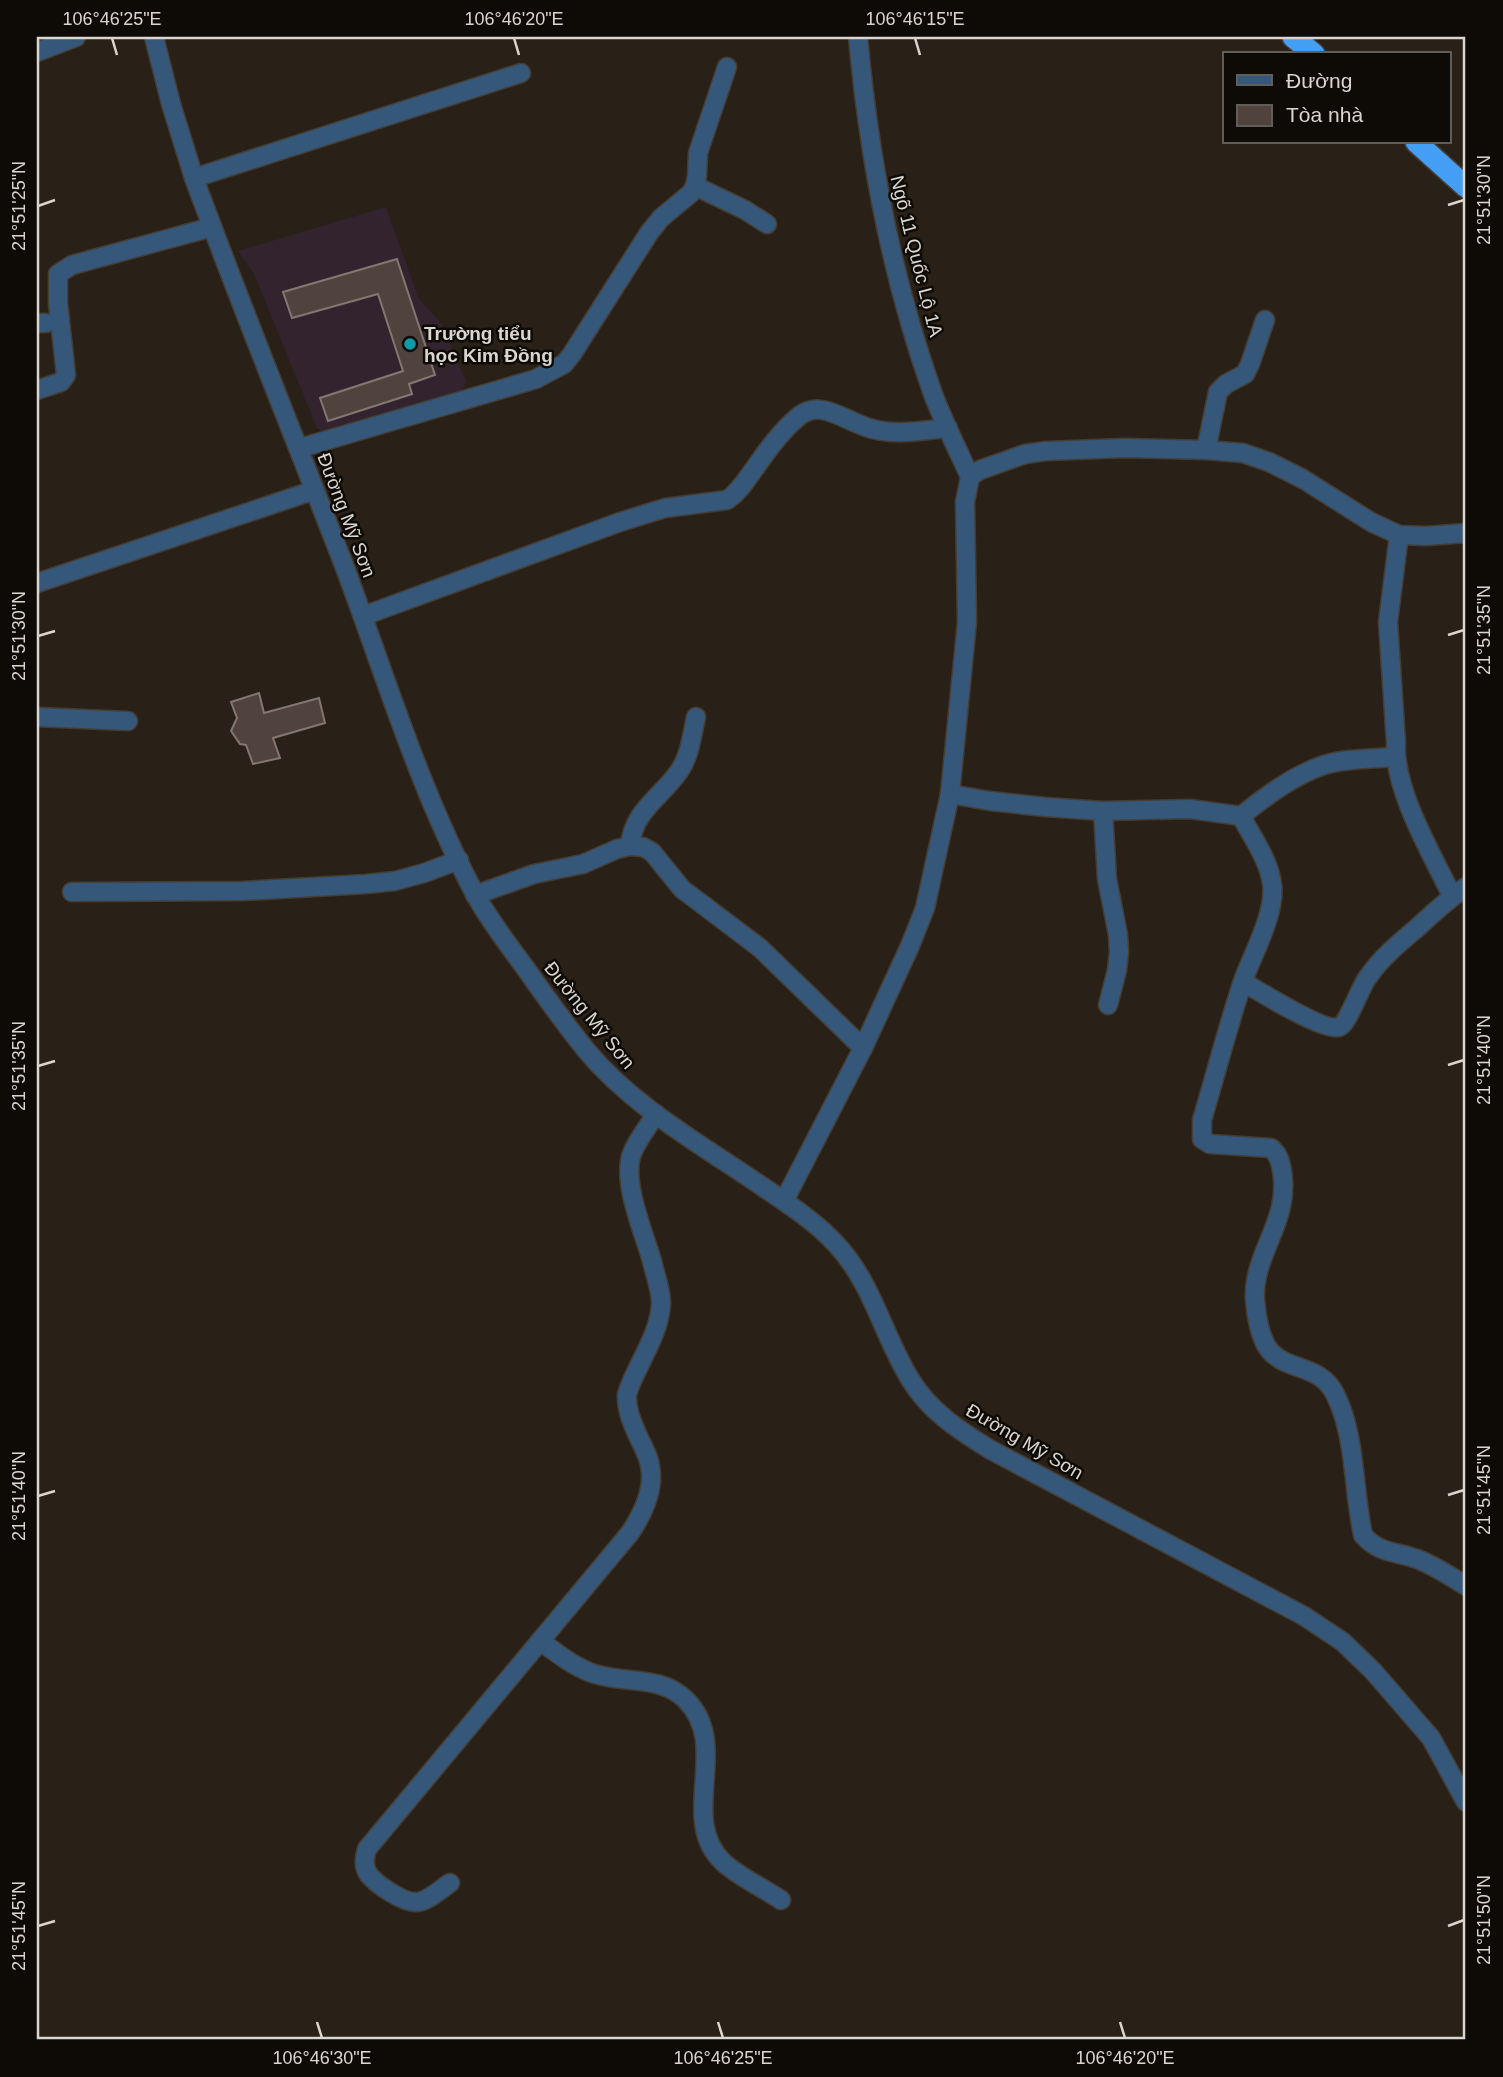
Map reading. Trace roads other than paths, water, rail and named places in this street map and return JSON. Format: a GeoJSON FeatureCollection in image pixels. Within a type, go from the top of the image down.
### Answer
{"type":"FeatureCollection","features":[{"type":"Feature","properties":{"kind":"highway"},"geometry":{"type":"LineString","coordinates":[[1293,37],[1312,52]]}},
{"type":"Feature","properties":{"kind":"highway"},"geometry":{"type":"LineString","coordinates":[[1418,144],[1466,187]]}},
{"type":"Feature","properties":{"kind":"street"},"geometry":{"type":"LineString","coordinates":[[37,52],[76,37]]}},
{"type":"Feature","properties":{"kind":"street","name":"Đường Mỹ Sơn"},"geometry":{"type":"LineString","coordinates":[[154,37],[194,178],[300,448],[415,762],[475,895],[587,1051],[618,1084],[656,1114],[784,1201],[836,1244],[855,1267],[869,1292],[911,1380],[934,1409],[960,1431],[990,1450],[1294,1610],[1342,1642],[1373,1671],[1431,1738],[1466,1802]]}},
{"type":"Feature","properties":{"kind":"street","name":"Ngõ 11 Quốc Lộ 1A"},"geometry":{"type":"LineString","coordinates":[[858,37],[863,94],[877,188],[904,304],[934,397],[970,477]]}},
{"type":"Feature","properties":{"kind":"street"},"geometry":{"type":"LineString","coordinates":[[300,448],[536,379],[564,364],[660,218],[691,193],[695,186],[698,153],[727,67]]}},
{"type":"Feature","properties":{"kind":"street"},"geometry":{"type":"LineString","coordinates":[[194,178],[521,73]]}},
{"type":"Feature","properties":{"kind":"street"},"geometry":{"type":"LineString","coordinates":[[695,186],[745,210],[767,224]]}},
{"type":"Feature","properties":{"kind":"street"},"geometry":{"type":"LineString","coordinates":[[37,390],[61,382],[66,375],[58,303],[58,274],[72,265],[212,227]]}},
{"type":"Feature","properties":{"kind":"street"},"geometry":{"type":"LineString","coordinates":[[1206,450],[1219,392],[1226,384],[1245,374],[1265,320]]}},
{"type":"Feature","properties":{"kind":"street"},"geometry":{"type":"LineString","coordinates":[[363,616],[620,522],[665,508],[727,500],[735,495],[763,456],[797,417],[805,412],[823,410],[860,425],[893,432],[948,428]]}},
{"type":"Feature","properties":{"kind":"street"},"geometry":{"type":"LineString","coordinates":[[784,1201],[863,1048],[925,908],[950,794],[967,622],[965,502],[970,477],[981,470],[1025,454],[1046,452],[1125,448],[1243,453],[1303,479],[1398,536],[1466,533]]}},
{"type":"Feature","properties":{"kind":"street"},"geometry":{"type":"LineString","coordinates":[[37,583],[315,490]]}},
{"type":"Feature","properties":{"kind":"street"},"geometry":{"type":"LineString","coordinates":[[1243,982],[1290,1009],[1332,1028],[1340,1026],[1345,1023],[1355,997],[1379,962],[1459,892],[1403,792],[1395,757],[1388,622],[1398,536]]}},
{"type":"Feature","properties":{"kind":"street"},"geometry":{"type":"LineString","coordinates":[[37,717],[128,721]]}},
{"type":"Feature","properties":{"kind":"street"},"geometry":{"type":"LineString","coordinates":[[630,846],[631,832],[637,819],[679,772],[685,760],[696,717]]}},
{"type":"Feature","properties":{"kind":"street"},"geometry":{"type":"LineString","coordinates":[[950,794],[990,802],[1103,811],[1190,809],[1241,816],[1261,800],[1311,770],[1327,764],[1395,757]]}},
{"type":"Feature","properties":{"kind":"street"},"geometry":{"type":"LineString","coordinates":[[1103,811],[1107,879],[1119,952],[1108,1005]]}},
{"type":"Feature","properties":{"kind":"street"},"geometry":{"type":"LineString","coordinates":[[1241,816],[1268,866],[1273,896],[1243,982],[1202,1120],[1202,1139],[1210,1144],[1271,1149],[1277,1153],[1280,1160],[1283,1178],[1282,1208],[1255,1284],[1258,1319],[1269,1350],[1279,1358],[1318,1374],[1334,1390],[1342,1407],[1346,1426],[1363,1535],[1372,1546],[1425,1562],[1466,1586]]}},
{"type":"Feature","properties":{"kind":"street"},"geometry":{"type":"LineString","coordinates":[[475,895],[534,874],[583,864],[617,849],[643,847],[652,852],[682,889],[760,948],[863,1048]]}},
{"type":"Feature","properties":{"kind":"street"},"geometry":{"type":"LineString","coordinates":[[72,892],[243,891],[366,884],[395,881],[458,860]]}},
{"type":"Feature","properties":{"kind":"street"},"geometry":{"type":"LineString","coordinates":[[450,1883],[422,1901],[407,1901],[369,1875],[365,1864],[367,1849],[630,1533],[640,1517],[649,1490],[650,1465],[630,1418],[626,1394],[659,1317],[660,1291],[634,1205],[630,1170],[631,1158],[637,1144],[656,1114]]}},
{"type":"Feature","properties":{"kind":"street"},"geometry":{"type":"LineString","coordinates":[[540,1641],[590,1673],[626,1681],[660,1684],[686,1700],[696,1713],[707,1751],[703,1795],[709,1843],[724,1863],[781,1900]]}},
{"type":"Feature","properties":{"kind":"place","name":"Trường tiểu học Kim Đồng"},"geometry":{"type":"Point","coordinates":[410,344]}}]}
